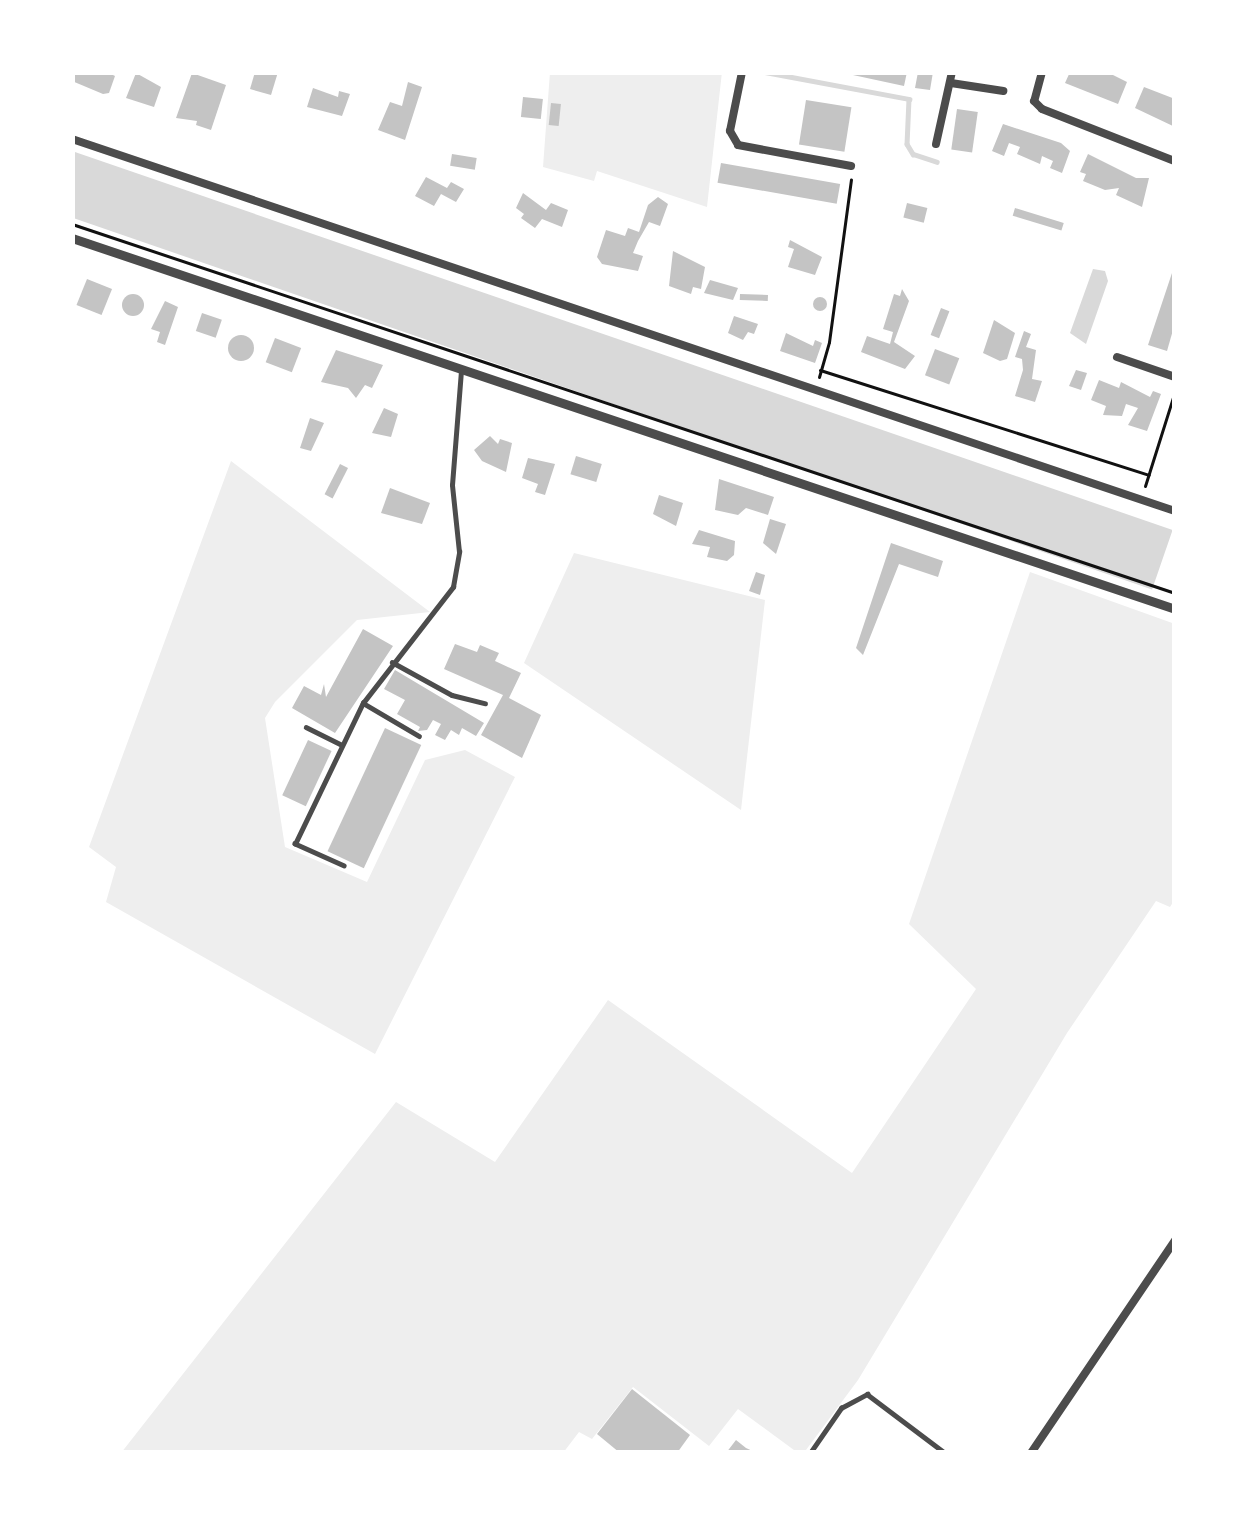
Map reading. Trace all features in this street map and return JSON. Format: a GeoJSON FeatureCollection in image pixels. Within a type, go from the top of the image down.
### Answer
{"type":"FeatureCollection","features":[{"type":"Feature","properties":{"kind":"street"},"geometry":{"type":"LineString","coordinates":[[742,72],[730,131],[738,145],[851,166]]}},
{"type":"Feature","properties":{"kind":"street"},"geometry":{"type":"LineString","coordinates":[[1042,72],[1034,100],[1042,109],[1175,161]]}},
{"type":"Feature","properties":{"kind":"street"},"geometry":{"type":"LineString","coordinates":[[936,144],[951,77],[1003,91]]}},
{"type":"Feature","properties":{"kind":"street"},"geometry":{"type":"LineString","coordinates":[[72,139],[1175,511]]}},
{"type":"Feature","properties":{"kind":"street"},"geometry":{"type":"LineString","coordinates":[[72,238],[1175,609]]}},
{"type":"Feature","properties":{"kind":"street"},"geometry":{"type":"LineString","coordinates":[[1117,357],[1175,377]]}},
{"type":"Feature","properties":{"kind":"street"},"geometry":{"type":"LineString","coordinates":[[1031,1453],[1175,1240]]}},
{"type":"Feature","properties":{"kind":"lane"},"geometry":{"type":"LineString","coordinates":[[344,866],[296,844],[363,703],[442,603],[458,570],[452,485],[461,371]]}},
{"type":"Feature","properties":{"kind":"lane"},"geometry":{"type":"LineString","coordinates":[[392,662],[452,695],[485,703]]}},
{"type":"Feature","properties":{"kind":"lane"},"geometry":{"type":"LineString","coordinates":[[363,703],[419,736]]}},
{"type":"Feature","properties":{"kind":"lane"},"geometry":{"type":"LineString","coordinates":[[306,727],[342,745]]}},
{"type":"Feature","properties":{"kind":"lane"},"geometry":{"type":"LineString","coordinates":[[810,1453],[841,1408],[867,1394],[945,1453]]}},
{"type":"Feature","properties":{"kind":"path"},"geometry":{"type":"LineString","coordinates":[[851,166],[832,322],[820,370],[1149,475]]}},
{"type":"Feature","properties":{"kind":"path"},"geometry":{"type":"LineString","coordinates":[[72,224],[1175,593]]}},
{"type":"Feature","properties":{"kind":"path"},"geometry":{"type":"LineString","coordinates":[[1141,500],[1175,391]]}},
{"type":"Feature","properties":{"kind":"shaded area"},"geometry":{"type":"Polygon","coordinates":[[[550,72],[722,72],[707,207],[597,171],[594,181],[543,167],[550,72]]]}},
{"type":"Feature","properties":{"kind":"shaded area"},"geometry":{"type":"Polygon","coordinates":[[[72,151],[1173,530],[1152,590],[72,218],[72,151]]]}},
{"type":"Feature","properties":{"kind":"shaded area"},"geometry":{"type":"Polygon","coordinates":[[[1093,269],[1105,271],[1108,281],[1086,344],[1070,333],[1093,269]]]}},
{"type":"Feature","properties":{"kind":"shaded area"},"geometry":{"type":"Polygon","coordinates":[[[231,461],[430,612],[357,620],[275,702],[265,718],[285,847],[367,882],[425,760],[465,750],[515,777],[375,1054],[106,902],[116,867],[89,847],[231,461]]]}},
{"type":"Feature","properties":{"kind":"shaded area"},"geometry":{"type":"Polygon","coordinates":[[[574,553],[765,600],[741,810],[524,663],[574,553]]]}},
{"type":"Feature","properties":{"kind":"shaded area"},"geometry":{"type":"Polygon","coordinates":[[[1030,572],[1175,624],[1175,899],[1170,907],[1156,901],[1067,1033],[858,1380],[806,1450],[798,1453],[738,1409],[709,1446],[633,1387],[592,1439],[579,1432],[563,1453],[121,1453],[396,1102],[495,1162],[608,1000],[852,1173],[976,989],[909,924],[1030,572]]]}},
{"type":"Feature","properties":{"kind":"building"},"geometry":{"type":"Polygon","coordinates":[[[75,72],[115,76],[109,93],[103,94],[72,81],[75,72]]]}},
{"type":"Feature","properties":{"kind":"building"},"geometry":{"type":"Polygon","coordinates":[[[255,72],[278,72],[271,95],[250,89],[255,72]]]}},
{"type":"Feature","properties":{"kind":"building"},"geometry":{"type":"Polygon","coordinates":[[[839,72],[907,72],[904,86],[839,72]]]}},
{"type":"Feature","properties":{"kind":"building"},"geometry":{"type":"Polygon","coordinates":[[[918,72],[933,72],[930,90],[915,88],[918,72]]]}},
{"type":"Feature","properties":{"kind":"building"},"geometry":{"type":"Polygon","coordinates":[[[1070,72],[1111,74],[1127,82],[1118,104],[1065,83],[1070,72]]]}},
{"type":"Feature","properties":{"kind":"building"},"geometry":{"type":"Polygon","coordinates":[[[136,73],[161,87],[154,107],[126,98],[136,73]]]}},
{"type":"Feature","properties":{"kind":"building"},"geometry":{"type":"Polygon","coordinates":[[[192,73],[226,85],[211,130],[196,125],[197,121],[176,118],[192,73]]]}},
{"type":"Feature","properties":{"kind":"building"},"geometry":{"type":"Polygon","coordinates":[[[408,82],[422,87],[405,140],[378,130],[390,102],[402,106],[408,82]]]}},
{"type":"Feature","properties":{"kind":"building"},"geometry":{"type":"Polygon","coordinates":[[[1144,87],[1175,99],[1175,127],[1135,108],[1144,87]]]}},
{"type":"Feature","properties":{"kind":"building"},"geometry":{"type":"Polygon","coordinates":[[[313,88],[338,97],[339,91],[350,94],[342,116],[307,107],[313,88]]]}},
{"type":"Feature","properties":{"kind":"building"},"geometry":{"type":"Polygon","coordinates":[[[523,97],[543,99],[541,119],[521,117],[523,97]]]}},
{"type":"Feature","properties":{"kind":"building"},"geometry":{"type":"Polygon","coordinates":[[[806,100],[851,107],[844,152],[799,144],[806,100]]]}},
{"type":"Feature","properties":{"kind":"building"},"geometry":{"type":"Polygon","coordinates":[[[551,103],[561,104],[559,126],[549,125],[551,103]]]}},
{"type":"Feature","properties":{"kind":"building"},"geometry":{"type":"Polygon","coordinates":[[[957,109],[978,112],[972,153],[951,150],[957,109]]]}},
{"type":"Feature","properties":{"kind":"building"},"geometry":{"type":"Polygon","coordinates":[[[1003,124],[1061,143],[1070,151],[1062,173],[1050,168],[1053,161],[1042,156],[1040,164],[1017,154],[1020,147],[1009,143],[1004,156],[992,151],[1003,124]]]}},
{"type":"Feature","properties":{"kind":"building"},"geometry":{"type":"Polygon","coordinates":[[[452,154],[477,158],[475,170],[450,166],[452,154]]]}},
{"type":"Feature","properties":{"kind":"building"},"geometry":{"type":"Polygon","coordinates":[[[1088,154],[1136,178],[1149,178],[1142,207],[1116,195],[1119,188],[1105,190],[1083,181],[1086,174],[1080,172],[1088,154]]]}},
{"type":"Feature","properties":{"kind":"building"},"geometry":{"type":"Polygon","coordinates":[[[721,163],[840,184],[837,204],[718,183],[721,163]]]}},
{"type":"Feature","properties":{"kind":"building"},"geometry":{"type":"Polygon","coordinates":[[[426,177],[447,188],[451,182],[464,189],[456,202],[441,194],[434,206],[415,196],[426,177]]]}},
{"type":"Feature","properties":{"kind":"building"},"geometry":{"type":"Polygon","coordinates":[[[523,193],[546,210],[551,203],[568,210],[562,227],[542,219],[535,228],[521,218],[524,214],[516,208],[523,193]]]}},
{"type":"Feature","properties":{"kind":"building"},"geometry":{"type":"Polygon","coordinates":[[[658,197],[668,204],[660,226],[649,222],[638,241],[633,253],[643,256],[638,271],[602,264],[597,257],[606,230],[625,236],[628,228],[639,232],[648,205],[658,197]]]}},
{"type":"Feature","properties":{"kind":"building"},"geometry":{"type":"Polygon","coordinates":[[[907,203],[927,208],[924,223],[903,218],[907,203]]]}},
{"type":"Feature","properties":{"kind":"building"},"geometry":{"type":"Polygon","coordinates":[[[1015,208],[1064,223],[1061,231],[1013,216],[1015,208]]]}},
{"type":"Feature","properties":{"kind":"building"},"geometry":{"type":"Polygon","coordinates":[[[790,240],[822,257],[815,275],[788,267],[794,249],[788,247],[790,240]]]}},
{"type":"Feature","properties":{"kind":"building"},"geometry":{"type":"Polygon","coordinates":[[[673,251],[705,267],[701,289],[693,287],[691,294],[669,286],[673,251]]]}},
{"type":"Feature","properties":{"kind":"building"},"geometry":{"type":"Polygon","coordinates":[[[1174,267],[1175,323],[1167,351],[1148,345],[1174,267]]]}},
{"type":"Feature","properties":{"kind":"building"},"geometry":{"type":"Polygon","coordinates":[[[87,279],[112,289],[102,315],[77,305],[87,279]]]}},
{"type":"Feature","properties":{"kind":"building"},"geometry":{"type":"Polygon","coordinates":[[[710,280],[738,288],[733,300],[704,293],[710,280]]]}},
{"type":"Feature","properties":{"kind":"building"},"geometry":{"type":"Polygon","coordinates":[[[902,289],[909,301],[894,342],[915,356],[905,369],[861,352],[867,336],[890,344],[893,332],[883,329],[894,294],[900,296],[902,289]]]}},
{"type":"Feature","properties":{"kind":"building"},"geometry":{"type":"Polygon","coordinates":[[[133,294],[144,305],[133,316],[122,305],[133,294]]]}},
{"type":"Feature","properties":{"kind":"building"},"geometry":{"type":"Polygon","coordinates":[[[740,294],[768,295],[768,301],[740,300],[740,294]]]}},
{"type":"Feature","properties":{"kind":"building"},"geometry":{"type":"Polygon","coordinates":[[[820,297],[827,304],[820,311],[813,304],[820,297]]]}},
{"type":"Feature","properties":{"kind":"building"},"geometry":{"type":"Polygon","coordinates":[[[165,301],[178,307],[165,345],[157,342],[160,332],[151,329],[165,301]]]}},
{"type":"Feature","properties":{"kind":"building"},"geometry":{"type":"Polygon","coordinates":[[[941,308],[949,311],[939,338],[931,335],[941,308]]]}},
{"type":"Feature","properties":{"kind":"building"},"geometry":{"type":"Polygon","coordinates":[[[202,313],[222,320],[216,338],[196,331],[202,313]]]}},
{"type":"Feature","properties":{"kind":"building"},"geometry":{"type":"Polygon","coordinates":[[[734,316],[758,324],[754,334],[748,332],[743,340],[728,333],[734,316]]]}},
{"type":"Feature","properties":{"kind":"building"},"geometry":{"type":"Polygon","coordinates":[[[994,320],[1015,333],[1007,359],[1000,361],[983,353],[994,320]]]}},
{"type":"Feature","properties":{"kind":"building"},"geometry":{"type":"Polygon","coordinates":[[[1024,331],[1031,334],[1026,347],[1036,350],[1032,379],[1042,381],[1035,402],[1015,396],[1023,370],[1022,359],[1015,357],[1024,331]]]}},
{"type":"Feature","properties":{"kind":"building"},"geometry":{"type":"Polygon","coordinates":[[[786,333],[813,346],[815,340],[822,343],[815,363],[780,351],[786,333]]]}},
{"type":"Feature","properties":{"kind":"building"},"geometry":{"type":"Polygon","coordinates":[[[241,335],[254,348],[241,361],[228,348],[241,335]]]}},
{"type":"Feature","properties":{"kind":"building"},"geometry":{"type":"Polygon","coordinates":[[[275,338],[301,348],[292,372],[266,362],[275,338]]]}},
{"type":"Feature","properties":{"kind":"building"},"geometry":{"type":"Polygon","coordinates":[[[935,349],[959,358],[949,384],[925,375],[935,349]]]}},
{"type":"Feature","properties":{"kind":"building"},"geometry":{"type":"Polygon","coordinates":[[[336,350],[383,365],[372,388],[365,385],[356,398],[348,388],[321,382],[336,350]]]}},
{"type":"Feature","properties":{"kind":"building"},"geometry":{"type":"Polygon","coordinates":[[[1076,370],[1087,373],[1081,390],[1069,386],[1076,370]]]}},
{"type":"Feature","properties":{"kind":"building"},"geometry":{"type":"Polygon","coordinates":[[[1099,380],[1119,388],[1121,382],[1150,397],[1153,391],[1161,394],[1147,431],[1128,425],[1138,408],[1126,404],[1122,416],[1103,415],[1106,406],[1091,400],[1099,380]]]}},
{"type":"Feature","properties":{"kind":"building"},"geometry":{"type":"Polygon","coordinates":[[[384,408],[398,414],[391,437],[372,433],[384,408]]]}},
{"type":"Feature","properties":{"kind":"building"},"geometry":{"type":"Polygon","coordinates":[[[310,418],[324,423],[311,451],[300,448],[310,418]]]}},
{"type":"Feature","properties":{"kind":"building"},"geometry":{"type":"Polygon","coordinates":[[[490,436],[498,444],[500,439],[512,443],[506,472],[482,461],[474,450],[490,436]]]}},
{"type":"Feature","properties":{"kind":"building"},"geometry":{"type":"Polygon","coordinates":[[[576,456],[602,464],[596,482],[570,474],[576,456]]]}},
{"type":"Feature","properties":{"kind":"building"},"geometry":{"type":"Polygon","coordinates":[[[528,458],[555,464],[545,495],[535,492],[538,484],[522,478],[528,458]]]}},
{"type":"Feature","properties":{"kind":"building"},"geometry":{"type":"Polygon","coordinates":[[[340,464],[348,468],[333,498],[325,494],[340,464]]]}},
{"type":"Feature","properties":{"kind":"building"},"geometry":{"type":"Polygon","coordinates":[[[719,479],[774,497],[768,515],[746,508],[738,515],[715,510],[719,479]]]}},
{"type":"Feature","properties":{"kind":"building"},"geometry":{"type":"Polygon","coordinates":[[[390,488],[430,503],[422,524],[381,513],[390,488]]]}},
{"type":"Feature","properties":{"kind":"building"},"geometry":{"type":"Polygon","coordinates":[[[659,495],[683,503],[676,526],[653,514],[659,495]]]}},
{"type":"Feature","properties":{"kind":"building"},"geometry":{"type":"Polygon","coordinates":[[[770,519],[786,524],[776,554],[763,543],[770,519]]]}},
{"type":"Feature","properties":{"kind":"building"},"geometry":{"type":"Polygon","coordinates":[[[699,530],[735,541],[734,555],[727,561],[707,557],[710,547],[692,544],[699,530]]]}},
{"type":"Feature","properties":{"kind":"building"},"geometry":{"type":"Polygon","coordinates":[[[891,543],[943,561],[938,577],[899,564],[863,655],[856,648],[891,543]]]}},
{"type":"Feature","properties":{"kind":"building"},"geometry":{"type":"Polygon","coordinates":[[[756,572],[765,575],[760,595],[749,591],[756,572]]]}},
{"type":"Feature","properties":{"kind":"building"},"geometry":{"type":"Polygon","coordinates":[[[363,629],[393,646],[335,733],[292,708],[304,686],[321,695],[324,684],[326,697],[363,629]]]}},
{"type":"Feature","properties":{"kind":"building"},"geometry":{"type":"Polygon","coordinates":[[[455,644],[477,652],[480,645],[499,653],[495,661],[521,673],[509,698],[541,715],[522,758],[481,735],[503,695],[444,669],[455,644]]]}},
{"type":"Feature","properties":{"kind":"building"},"geometry":{"type":"Polygon","coordinates":[[[395,670],[484,723],[476,736],[462,728],[459,735],[451,730],[445,740],[435,735],[441,724],[433,720],[427,730],[418,731],[420,727],[397,714],[405,700],[384,689],[395,670]]]}},
{"type":"Feature","properties":{"kind":"building"},"geometry":{"type":"Polygon","coordinates":[[[385,728],[421,745],[364,868],[328,851],[385,728]]]}},
{"type":"Feature","properties":{"kind":"building"},"geometry":{"type":"Polygon","coordinates":[[[308,740],[332,751],[306,806],[282,795],[308,740]]]}},
{"type":"Feature","properties":{"kind":"building"},"geometry":{"type":"Polygon","coordinates":[[[632,1389],[690,1435],[677,1453],[620,1453],[597,1434],[632,1389]]]}},
{"type":"Feature","properties":{"kind":"building"},"geometry":{"type":"Polygon","coordinates":[[[736,1440],[746,1448],[757,1453],[726,1453],[736,1440]]]}},
{"type":"Feature","properties":{"kind":"waterway"},"geometry":{"type":"LineString","coordinates":[[765,72],[909,99],[907,144],[913,154],[937,162]]}}]}
